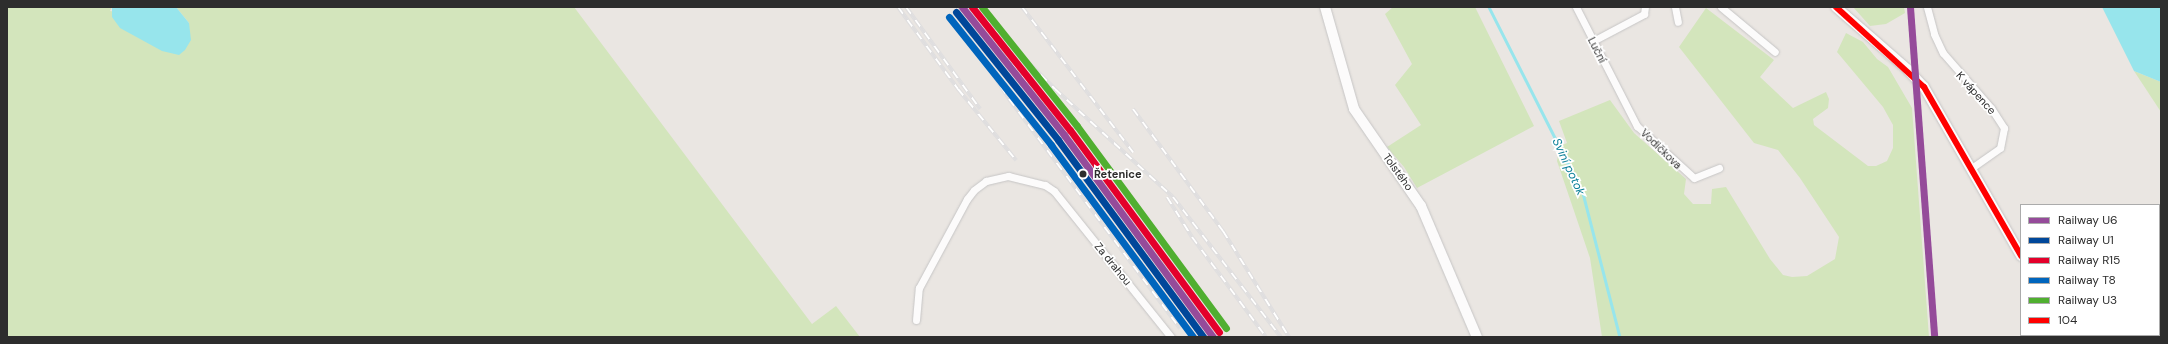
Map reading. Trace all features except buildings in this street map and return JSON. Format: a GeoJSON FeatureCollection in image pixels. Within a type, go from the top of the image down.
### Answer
{"type":"FeatureCollection","features":[{"type":"Feature","properties":{"kind":"street","name":"Tolstého"},"geometry":{"type":"LineString","coordinates":[[1325,7],[1354,109],[1421,206],[1477,337]]}},
{"type":"Feature","properties":{"kind":"street","name":"Luční"},"geometry":{"type":"LineString","coordinates":[[1576,7],[1619,94]]}},
{"type":"Feature","properties":{"kind":"street"},"geometry":{"type":"LineString","coordinates":[[1592,41],[1644,14],[1645,7]]}},
{"type":"Feature","properties":{"kind":"street"},"geometry":{"type":"LineString","coordinates":[[1675,7],[1678,22]]}},
{"type":"Feature","properties":{"kind":"street"},"geometry":{"type":"LineString","coordinates":[[1721,7],[1775,52]]}},
{"type":"Feature","properties":{"kind":"street"},"geometry":{"type":"LineString","coordinates":[[1836,7],[1920,82],[2020,254]]}},
{"type":"Feature","properties":{"kind":"street","name":"K vápence"},"geometry":{"type":"LineString","coordinates":[[1927,7],[1934,34],[1943,53],[1990,108],[2004,128],[2000,148],[1971,168]]}},
{"type":"Feature","properties":{"kind":"street","name":"Vodičkova"},"geometry":{"type":"LineString","coordinates":[[1619,94],[1637,126],[1686,173],[1694,178],[1700,177],[1719,168]]}},
{"type":"Feature","properties":{"kind":"street","name":"Za drahou"},"geometry":{"type":"LineString","coordinates":[[916,320],[919,288],[924,275],[974,190],[993,178],[1008,176],[1045,186],[1054,191],[1171,337]]}},
{"type":"Feature","properties":{"kind":"green space"},"geometry":{"type":"Polygon","coordinates":[[[7,7],[112,7],[110,11],[189,23],[176,7],[574,7],[812,324],[836,306],[860,337],[7,337],[7,7]]]}},
{"type":"Feature","properties":{"kind":"green space"},"geometry":{"type":"Polygon","coordinates":[[[1393,7],[1475,7],[1534,126],[1417,188],[1404,167],[1387,147],[1421,125],[1395,85],[1412,64],[1385,14],[1393,7]]]}},
{"type":"Feature","properties":{"kind":"green space"},"geometry":{"type":"Polygon","coordinates":[[[1853,7],[1904,7],[1905,13],[1886,24],[1870,26],[1853,7]]]}},
{"type":"Feature","properties":{"kind":"green space"},"geometry":{"type":"Polygon","coordinates":[[[1706,8],[1774,60],[1760,77],[1793,108],[1826,92],[1829,99],[1828,108],[1813,119],[1814,125],[1868,166],[1876,166],[1887,161],[1893,148],[1893,125],[1883,107],[1837,52],[1846,33],[1863,42],[1877,59],[1888,67],[1912,108],[1929,337],[1602,337],[1590,258],[1557,161],[1560,146],[1567,143],[1559,121],[1610,100],[1634,133],[1686,179],[1684,194],[1693,204],[1711,204],[1712,189],[1726,187],[1770,259],[1783,275],[1792,277],[1807,276],[1835,259],[1839,237],[1800,178],[1778,150],[1754,143],[1679,47],[1706,8]]]}},
{"type":"Feature","properties":{"kind":"green space"},"geometry":{"type":"Polygon","coordinates":[[[2134,71],[2161,82],[2161,112],[2134,71]]]}},
{"type":"Feature","properties":{"kind":"water"},"geometry":{"type":"Polygon","coordinates":[[[112,7],[176,7],[189,23],[191,40],[185,50],[179,55],[162,51],[120,28],[112,17],[112,7]]]}},
{"type":"Feature","properties":{"kind":"water"},"geometry":{"type":"Polygon","coordinates":[[[2102,7],[2161,7],[2161,82],[2134,71],[2102,7]]]}},
{"type":"Feature","properties":{"kind":"waterway","name":"Sviní potok"},"geometry":{"type":"LineString","coordinates":[[1489,7],[1583,193],[1620,337]]}},
{"type":"Feature","properties":{"kind":"railway"},"geometry":{"type":"LineString","coordinates":[[898,7],[958,89],[1016,160]]}},
{"type":"Feature","properties":{"kind":"railway"},"geometry":{"type":"LineString","coordinates":[[906,7],[980,109]]}},
{"type":"Feature","properties":{"kind":"railway"},"geometry":{"type":"LineString","coordinates":[[973,7],[1055,89],[1173,197],[1281,337]]}},
{"type":"Feature","properties":{"kind":"railway"},"geometry":{"type":"LineString","coordinates":[[983,7],[992,20]]}},
{"type":"Feature","properties":{"kind":"railway"},"geometry":{"type":"LineString","coordinates":[[1022,7],[1133,152]]}},
{"type":"Feature","properties":{"kind":"railway"},"geometry":{"type":"LineString","coordinates":[[969,16],[1049,106],[1220,337]]}},
{"type":"Feature","properties":{"kind":"railway"},"geometry":{"type":"LineString","coordinates":[[966,33],[1009,99],[1180,328]]}},
{"type":"Feature","properties":{"kind":"railway"},"geometry":{"type":"LineString","coordinates":[[1133,109],[1223,231],[1289,337]]}},
{"type":"Feature","properties":{"kind":"railway"},"geometry":{"type":"LineString","coordinates":[[1167,197],[1192,237],[1266,337]]}},
{"type":"Feature","properties":{"kind":"rail line","name":"U6"},"geometry":{"type":"LineString","coordinates":[[962,7],[1064,135],[1213,337]]}},
{"type":"Feature","properties":{"kind":"rail line","name":"R15"},"geometry":{"type":"LineString","coordinates":[[972,7],[1070,130],[1219,332]]}},
{"type":"Feature","properties":{"kind":"rail line","name":"U3"},"geometry":{"type":"LineString","coordinates":[[982,7],[1077,126],[1226,328]]}},
{"type":"Feature","properties":{"kind":"rail line","name":"U6"},"geometry":{"type":"LineString","coordinates":[[1910,7],[1934,337]]}},
{"type":"Feature","properties":{"kind":"rail line","name":"U1"},"geometry":{"type":"LineString","coordinates":[[956,12],[1058,140],[1203,337]]}},
{"type":"Feature","properties":{"kind":"rail line","name":"T8"},"geometry":{"type":"LineString","coordinates":[[949,17],[1051,145],[1193,337]]}},
{"type":"Feature","properties":{"kind":"transit line","name":"104"},"geometry":{"type":"LineString","coordinates":[[1836,7],[1924,87],[2020,254]]}},
{"type":"Feature","properties":{"kind":"place","name":"Řetenice"},"geometry":{"type":"Point","coordinates":[1083,174]}}]}
